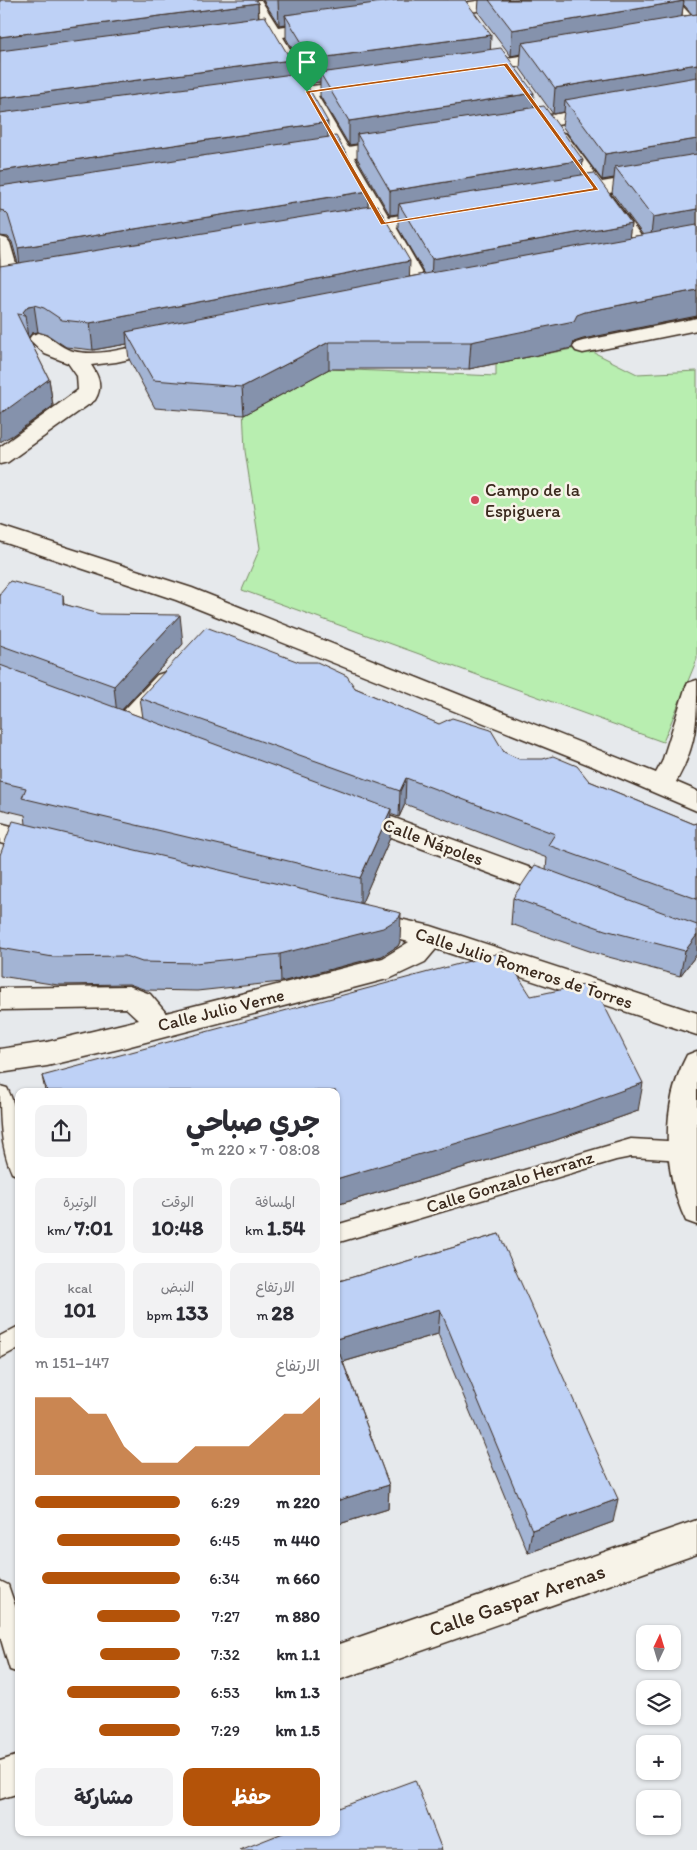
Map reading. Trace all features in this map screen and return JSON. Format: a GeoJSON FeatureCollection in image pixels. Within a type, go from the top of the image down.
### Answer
{"type":"FeatureCollection","features":[{"type":"Feature","properties":{"kind":"street"},"geometry":{"type":"LineString","coordinates":[[253,0],[424,293]]}},
{"type":"Feature","properties":{"kind":"street"},"geometry":{"type":"LineString","coordinates":[[416,14],[460,4],[521,0]]}},
{"type":"Feature","properties":{"kind":"street"},"geometry":{"type":"LineString","coordinates":[[668,0],[697,31]]}},
{"type":"Feature","properties":{"kind":"street"},"geometry":{"type":"LineString","coordinates":[[460,4],[477,26]]}},
{"type":"Feature","properties":{"kind":"street"},"geometry":{"type":"LineString","coordinates":[[224,40],[339,24]]}},
{"type":"Feature","properties":{"kind":"street"},"geometry":{"type":"LineString","coordinates":[[677,34],[697,31]]}},
{"type":"Feature","properties":{"kind":"street"},"geometry":{"type":"LineString","coordinates":[[493,48],[510,71]]}},
{"type":"Feature","properties":{"kind":"street"},"geometry":{"type":"LineString","coordinates":[[458,71],[510,71],[572,52]]}},
{"type":"Feature","properties":{"kind":"street"},"geometry":{"type":"LineString","coordinates":[[257,98],[373,83]]}},
{"type":"Feature","properties":{"kind":"street"},"geometry":{"type":"LineString","coordinates":[[499,129],[542,115],[613,110]]}},
{"type":"Feature","properties":{"kind":"street"},"geometry":{"type":"LineString","coordinates":[[542,115],[644,253]]}},
{"type":"Feature","properties":{"kind":"street"},"geometry":{"type":"LineString","coordinates":[[293,161],[411,143]]}},
{"type":"Feature","properties":{"kind":"street"},"geometry":{"type":"LineString","coordinates":[[548,197],[697,172]]}},
{"type":"Feature","properties":{"kind":"street"},"geometry":{"type":"LineString","coordinates":[[334,232],[451,213]]}},
{"type":"Feature","properties":{"kind":"street"},"geometry":{"type":"LineString","coordinates":[[0,243],[15,284]]}},
{"type":"Feature","properties":{"kind":"street"},"geometry":{"type":"LineString","coordinates":[[582,347],[697,324]]}},
{"type":"Feature","properties":{"kind":"street"},"geometry":{"type":"LineString","coordinates":[[39,339],[48,348],[60,355],[77,360],[94,359],[181,342]]}},
{"type":"Feature","properties":{"kind":"street"},"geometry":{"type":"LineString","coordinates":[[0,457],[82,401],[87,395],[90,389],[90,382],[77,360]]}},
{"type":"Feature","properties":{"kind":"street"},"geometry":{"type":"LineString","coordinates":[[0,533],[184,594],[222,621],[601,760],[697,802]]}},
{"type":"Feature","properties":{"kind":"street"},"geometry":{"type":"LineString","coordinates":[[150,738],[112,725],[182,664]]}},
{"type":"Feature","properties":{"kind":"street"},"geometry":{"type":"LineString","coordinates":[[661,786],[675,762],[697,689]]}},
{"type":"Feature","properties":{"kind":"street","name":"Calle Nápoles"},"geometry":{"type":"LineString","coordinates":[[335,806],[586,898]]}},
{"type":"Feature","properties":{"kind":"street"},"geometry":{"type":"LineString","coordinates":[[0,834],[67,850]]}},
{"type":"Feature","properties":{"kind":"street","name":"Calle Julio Romeros de Torres"},"geometry":{"type":"LineString","coordinates":[[345,916],[431,937],[697,1024]]}},
{"type":"Feature","properties":{"kind":"street","name":"Calle Julio Verne"},"geometry":{"type":"LineString","coordinates":[[0,1061],[56,1052],[391,967],[415,954],[431,937]]}},
{"type":"Feature","properties":{"kind":"street"},"geometry":{"type":"LineString","coordinates":[[0,999],[129,998],[140,1002],[160,1026]]}},
{"type":"Feature","properties":{"kind":"street"},"geometry":{"type":"LineString","coordinates":[[697,1063],[684,1112],[690,1188],[697,1212]]}},
{"type":"Feature","properties":{"kind":"street","name":"Calle Gaspar Arenas"},"geometry":{"type":"LineString","coordinates":[[340,1662],[697,1537]]}},
{"type":"Feature","properties":{"kind":"street"},"geometry":{"type":"LineString","coordinates":[[0,1780],[15,1775]]}},
{"type":"Feature","properties":{"kind":"lane"},"geometry":{"type":"LineString","coordinates":[[0,1094],[15,1151]]}},
{"type":"Feature","properties":{"kind":"lane","name":"Calle Gonzalo Herranz"},"geometry":{"type":"LineString","coordinates":[[340,1233],[616,1151],[631,1148],[686,1151]]}},
{"type":"Feature","properties":{"kind":"lane"},"geometry":{"type":"LineString","coordinates":[[0,1348],[15,1339]]}},
{"type":"Feature","properties":{"kind":"lane"},"geometry":{"type":"LineString","coordinates":[[0,1593],[15,1647]]}},
{"type":"Feature","properties":{"kind":"green space","name":"Campo de la Espiguera"},"geometry":{"type":"Polygon","coordinates":[[[583,347],[637,374],[697,371],[697,659],[663,742],[242,590],[260,548],[245,451],[243,408],[329,369],[496,376],[496,363],[583,347]]]}},
{"type":"Feature","properties":{"kind":"building"},"geometry":{"type":"Polygon","coordinates":[[[0,0],[256,0],[258,3],[0,37],[0,0]]]}},
{"type":"Feature","properties":{"kind":"building"},"geometry":{"type":"Polygon","coordinates":[[[398,0],[465,0],[491,35],[312,59],[285,15],[398,0]]]}},
{"type":"Feature","properties":{"kind":"building"},"geometry":{"type":"Polygon","coordinates":[[[489,0],[683,0],[684,1],[512,30],[489,0]]]}},
{"type":"Feature","properties":{"kind":"building"},"geometry":{"type":"Polygon","coordinates":[[[697,14],[697,64],[555,88],[522,43],[697,14]]]}},
{"type":"Feature","properties":{"kind":"building"},"geometry":{"type":"Polygon","coordinates":[[[265,16],[291,60],[0,98],[0,51],[265,16]]]}},
{"type":"Feature","properties":{"kind":"building"},"geometry":{"type":"Polygon","coordinates":[[[501,48],[534,93],[349,121],[320,73],[501,48]]]}},
{"type":"Feature","properties":{"kind":"building"},"geometry":{"type":"Polygon","coordinates":[[[300,73],[328,122],[0,171],[0,113],[300,73]]]}},
{"type":"Feature","properties":{"kind":"building"},"geometry":{"type":"Polygon","coordinates":[[[697,77],[697,139],[605,154],[565,100],[697,77]]]}},
{"type":"Feature","properties":{"kind":"building"},"geometry":{"type":"Polygon","coordinates":[[[544,106],[583,160],[390,191],[357,134],[544,106]]]}},
{"type":"Feature","properties":{"kind":"building"},"geometry":{"type":"Polygon","coordinates":[[[336,136],[368,191],[18,248],[8,215],[0,210],[0,186],[336,136]]]}},
{"type":"Feature","properties":{"kind":"building"},"geometry":{"type":"Polygon","coordinates":[[[697,154],[697,209],[653,217],[615,167],[697,154]]]}},
{"type":"Feature","properties":{"kind":"building"},"geometry":{"type":"Polygon","coordinates":[[[594,173],[631,223],[432,259],[399,204],[594,173]]]}},
{"type":"Feature","properties":{"kind":"building"},"geometry":{"type":"Polygon","coordinates":[[[377,205],[410,261],[90,323],[62,320],[44,308],[34,305],[28,306],[23,312],[25,315],[17,314],[49,379],[0,413],[0,266],[377,205]]]}},
{"type":"Feature","properties":{"kind":"building"},"geometry":{"type":"Polygon","coordinates":[[[697,225],[697,290],[585,312],[577,315],[574,321],[471,342],[329,342],[242,387],[153,380],[126,332],[425,274],[697,225]]]}},
{"type":"Feature","properties":{"kind":"building"},"geometry":{"type":"Polygon","coordinates":[[[10,581],[63,595],[63,604],[100,614],[180,615],[114,686],[0,645],[0,593],[10,581]]]}},
{"type":"Feature","properties":{"kind":"building"},"geometry":{"type":"Polygon","coordinates":[[[206,627],[299,662],[317,662],[347,676],[355,688],[439,724],[452,718],[491,730],[504,752],[519,759],[543,759],[553,756],[577,766],[589,781],[694,824],[697,823],[697,899],[548,845],[555,834],[406,778],[400,791],[140,698],[206,627]]]}},
{"type":"Feature","properties":{"kind":"building"},"geometry":{"type":"Polygon","coordinates":[[[0,665],[391,809],[360,878],[22,798],[26,788],[0,782],[0,665]]]}},
{"type":"Feature","properties":{"kind":"building"},"geometry":{"type":"Polygon","coordinates":[[[13,821],[401,913],[399,918],[383,928],[280,954],[195,963],[142,962],[125,956],[53,957],[0,948],[0,855],[13,821]]]}},
{"type":"Feature","properties":{"kind":"building"},"geometry":{"type":"Polygon","coordinates":[[[535,865],[697,925],[697,935],[685,951],[605,930],[513,898],[535,865]]]}},
{"type":"Feature","properties":{"kind":"building"},"geometry":{"type":"Polygon","coordinates":[[[503,952],[531,996],[593,983],[643,1083],[556,1114],[340,1178],[340,1088],[46,1088],[42,1076],[503,952]]]}},
{"type":"Feature","properties":{"kind":"building"},"geometry":{"type":"Polygon","coordinates":[[[499,1234],[618,1499],[532,1530],[440,1309],[340,1338],[340,1281],[499,1234]]]}},
{"type":"Feature","properties":{"kind":"building"},"geometry":{"type":"Polygon","coordinates":[[[340,1355],[389,1485],[340,1500],[340,1355]]]}},
{"type":"Feature","properties":{"kind":"building"},"geometry":{"type":"Polygon","coordinates":[[[415,1780],[442,1850],[240,1850],[275,1836],[340,1836],[340,1808],[415,1780]]]}},
{"type":"Feature","properties":{"kind":"place","name":"Campo de la Espiguera"},"geometry":{"type":"Point","coordinates":[475,500]}},
{"type":"Feature","properties":{"kind":"route"},"geometry":{"type":"LineString","coordinates":[[505,64],[597,189],[383,224],[307,92],[505,64]]}}]}
